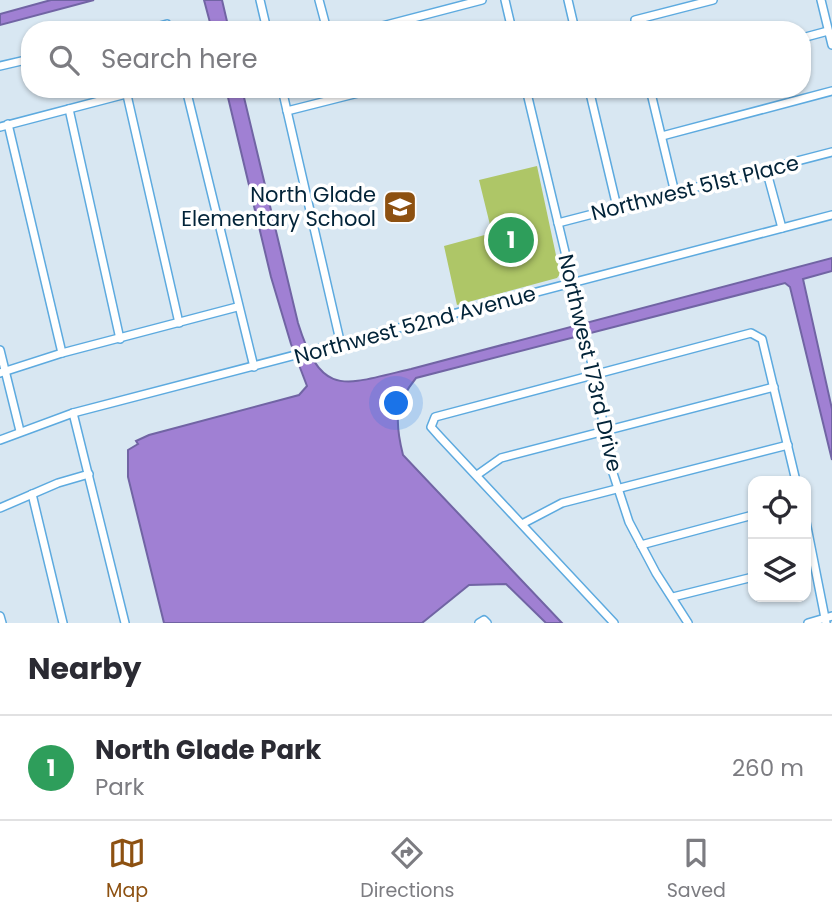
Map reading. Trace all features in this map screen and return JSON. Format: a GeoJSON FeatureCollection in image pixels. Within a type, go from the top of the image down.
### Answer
{"type":"FeatureCollection","features":[{"type":"Feature","properties":{"kind":"street"},"geometry":{"type":"LineString","coordinates":[[260,0],[265,21]]}},
{"type":"Feature","properties":{"kind":"street"},"geometry":{"type":"LineString","coordinates":[[319,0],[325,21]]}},
{"type":"Feature","properties":{"kind":"street"},"geometry":{"type":"LineString","coordinates":[[402,21],[482,0]]}},
{"type":"Feature","properties":{"kind":"street"},"geometry":{"type":"LineString","coordinates":[[505,0],[510,21]]}},
{"type":"Feature","properties":{"kind":"street"},"geometry":{"type":"LineString","coordinates":[[568,0],[573,21]]}},
{"type":"Feature","properties":{"kind":"street"},"geometry":{"type":"LineString","coordinates":[[635,21],[713,0]]}},
{"type":"Feature","properties":{"kind":"street"},"geometry":{"type":"LineString","coordinates":[[821,0],[832,45]]}},
{"type":"Feature","properties":{"kind":"street"},"geometry":{"type":"LineString","coordinates":[[811,35],[828,31]]}},
{"type":"Feature","properties":{"kind":"street"},"geometry":{"type":"LineString","coordinates":[[0,66],[21,60]]}},
{"type":"Feature","properties":{"kind":"street"},"geometry":{"type":"LineString","coordinates":[[811,97],[832,91]]}},
{"type":"Feature","properties":{"kind":"street"},"geometry":{"type":"LineString","coordinates":[[62,353],[4,126],[115,98]]}},
{"type":"Feature","properties":{"kind":"street"},"geometry":{"type":"LineString","coordinates":[[128,98],[179,323]]}},
{"type":"Feature","properties":{"kind":"street"},"geometry":{"type":"LineString","coordinates":[[188,98],[237,307],[254,367]]}},
{"type":"Feature","properties":{"kind":"street"},"geometry":{"type":"LineString","coordinates":[[284,98],[341,345]]}},
{"type":"Feature","properties":{"kind":"street"},"geometry":{"type":"LineString","coordinates":[[287,111],[328,98]]}},
{"type":"Feature","properties":{"kind":"street","name":"Northwest 173rd Drive"},"geometry":{"type":"LineString","coordinates":[[528,98],[586,337],[618,489],[629,522],[641,545],[688,623]]}},
{"type":"Feature","properties":{"kind":"street"},"geometry":{"type":"LineString","coordinates":[[591,98],[617,208]]}},
{"type":"Feature","properties":{"kind":"street"},"geometry":{"type":"LineString","coordinates":[[652,98],[675,193]]}},
{"type":"Feature","properties":{"kind":"street"},"geometry":{"type":"LineString","coordinates":[[662,136],[806,98]]}},
{"type":"Feature","properties":{"kind":"street"},"geometry":{"type":"LineString","coordinates":[[69,109],[120,339]]}},
{"type":"Feature","properties":{"kind":"street","name":"Northwest 51st Place"},"geometry":{"type":"LineString","coordinates":[[558,223],[832,152]]}},
{"type":"Feature","properties":{"kind":"street"},"geometry":{"type":"LineString","coordinates":[[766,169],[782,228]]}},
{"type":"Feature","properties":{"kind":"street","name":"Northwest 52nd Avenue"},"geometry":{"type":"LineString","coordinates":[[0,440],[73,413],[832,215]]}},
{"type":"Feature","properties":{"kind":"street"},"geometry":{"type":"LineString","coordinates":[[3,372],[62,353],[237,307]]}},
{"type":"Feature","properties":{"kind":"street"},"geometry":{"type":"LineString","coordinates":[[614,623],[440,437],[431,426],[435,416],[751,333],[762,340],[795,476]]}},
{"type":"Feature","properties":{"kind":"street"},"geometry":{"type":"LineString","coordinates":[[0,350],[3,372],[20,431]]}},
{"type":"Feature","properties":{"kind":"street"},"geometry":{"type":"LineString","coordinates":[[477,475],[501,458],[774,387]]}},
{"type":"Feature","properties":{"kind":"street"},"geometry":{"type":"LineString","coordinates":[[73,413],[125,623]]}},
{"type":"Feature","properties":{"kind":"street"},"geometry":{"type":"LineString","coordinates":[[522,524],[562,503],[788,445]]}},
{"type":"Feature","properties":{"kind":"street"},"geometry":{"type":"LineString","coordinates":[[0,508],[89,474]]}},
{"type":"Feature","properties":{"kind":"street"},"geometry":{"type":"LineString","coordinates":[[32,494],[63,623]]}},
{"type":"Feature","properties":{"kind":"street"},"geometry":{"type":"LineString","coordinates":[[641,545],[748,516]]}},
{"type":"Feature","properties":{"kind":"street"},"geometry":{"type":"LineString","coordinates":[[808,623],[828,619],[810,539]]}},
{"type":"Feature","properties":{"kind":"street"},"geometry":{"type":"LineString","coordinates":[[811,562],[815,561]]}},
{"type":"Feature","properties":{"kind":"street"},"geometry":{"type":"LineString","coordinates":[[673,597],[748,578]]}},
{"type":"Feature","properties":{"kind":"street"},"geometry":{"type":"LineString","coordinates":[[0,616],[2,623]]}},
{"type":"Feature","properties":{"kind":"street"},"geometry":{"type":"LineString","coordinates":[[479,623],[484,620],[487,623]]}},
{"type":"Feature","properties":{"kind":"green space"},"geometry":{"type":"Polygon","coordinates":[[[537,166],[560,274],[557,278],[457,305],[444,246],[492,233],[479,180],[537,166]]]}},
{"type":"Feature","properties":{"kind":"shaded area"},"geometry":{"type":"Polygon","coordinates":[[[51,0],[94,0],[0,25],[0,14],[51,0]]]}},
{"type":"Feature","properties":{"kind":"shaded area"},"geometry":{"type":"Polygon","coordinates":[[[204,0],[222,0],[227,21],[210,21],[204,0]]]}},
{"type":"Feature","properties":{"kind":"shaded area"},"geometry":{"type":"Polygon","coordinates":[[[228,98],[244,98],[298,323],[307,348],[316,365],[327,375],[339,380],[369,379],[832,258],[832,271],[803,279],[832,409],[832,460],[790,287],[785,283],[416,378],[409,388],[398,415],[403,455],[562,623],[546,623],[506,584],[469,585],[422,623],[164,623],[128,477],[128,450],[138,444],[136,441],[149,435],[299,395],[307,386],[271,277],[228,98]]]}},
{"type":"Feature","properties":{"kind":"place","name":"North Glade Elementary School"},"geometry":{"type":"Point","coordinates":[400,207]}},
{"type":"Feature","properties":{"kind":"place","name":"North Glade Park"},"geometry":{"type":"Point","coordinates":[511,240]}}]}
